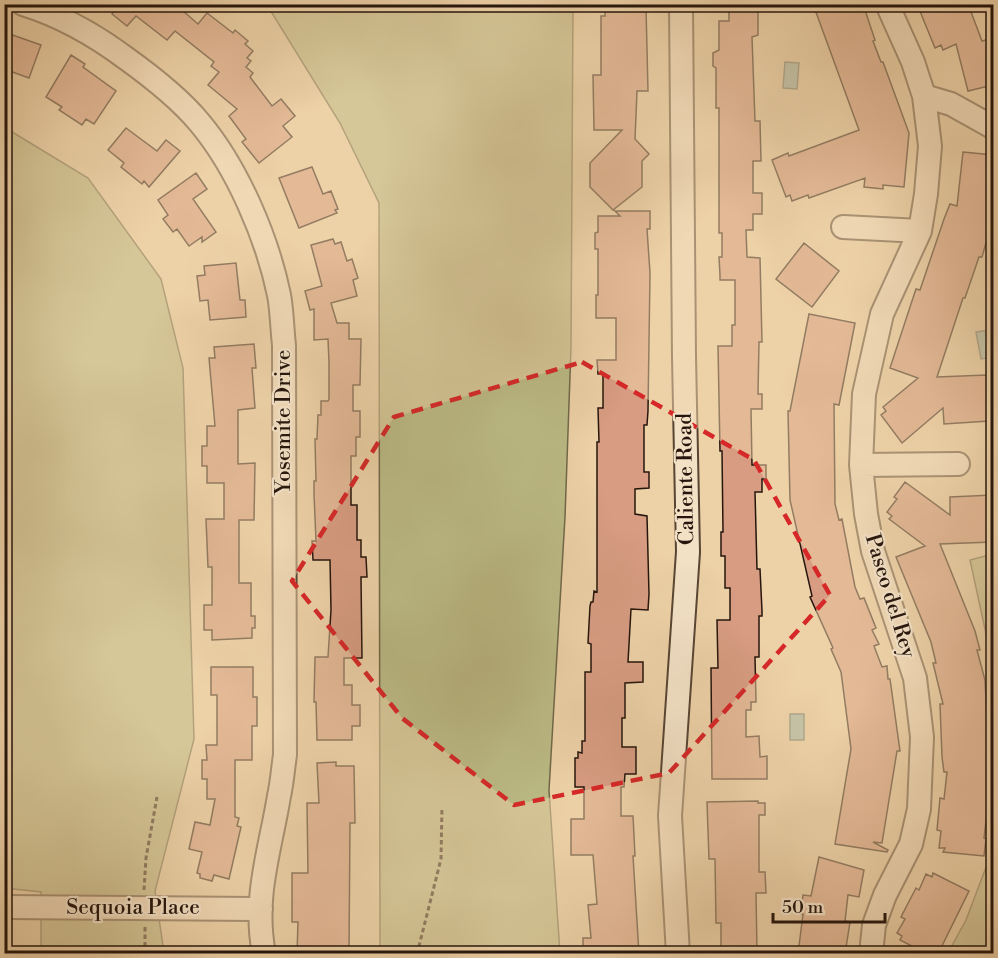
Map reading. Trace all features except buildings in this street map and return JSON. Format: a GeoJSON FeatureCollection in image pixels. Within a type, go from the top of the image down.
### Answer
{"type":"FeatureCollection","features":[{"type":"Feature","properties":{"kind":"street","name":"Yosemite Drive"},"geometry":{"type":"LineString","coordinates":[[23,4],[45,11],[94,35],[151,77],[199,122],[232,171],[261,235],[279,295],[284,345],[285,755],[279,798],[264,868],[261,909],[264,954]]}},
{"type":"Feature","properties":{"kind":"street","name":"Caliente Road"},"geometry":{"type":"LineString","coordinates":[[678,954],[670,816],[688,552],[681,4]]}},
{"type":"Feature","properties":{"kind":"street","name":"Paseo del Rey"},"geometry":{"type":"LineString","coordinates":[[871,954],[874,925],[885,896],[911,844],[919,809],[922,737],[915,678],[873,551],[866,514],[861,465],[864,394],[882,314],[920,231],[930,146],[924,96],[913,62],[887,4]]}},
{"type":"Feature","properties":{"kind":"street"},"geometry":{"type":"LineString","coordinates":[[924,96],[951,104],[993,128]]}},
{"type":"Feature","properties":{"kind":"street"},"geometry":{"type":"LineString","coordinates":[[843,227],[920,231]]}},
{"type":"Feature","properties":{"kind":"street"},"geometry":{"type":"LineString","coordinates":[[861,465],[958,464]]}},
{"type":"Feature","properties":{"kind":"street","name":"Sequoia Place"},"geometry":{"type":"LineString","coordinates":[[4,907],[261,909]]}},
{"type":"Feature","properties":{"kind":"path"},"geometry":{"type":"LineString","coordinates":[[145,954],[146,858],[157,797]]}},
{"type":"Feature","properties":{"kind":"path"},"geometry":{"type":"LineString","coordinates":[[417,954],[441,859],[442,807]]}},
{"type":"Feature","properties":{"kind":"highlighted area"},"geometry":{"type":"Polygon","coordinates":[[[582,362],[754,460],[830,595],[669,773],[514,805],[402,718],[292,581],[394,417],[582,362]]]}},
{"type":"Feature","properties":{"kind":"shaded area"},"geometry":{"type":"Polygon","coordinates":[[[267,5],[573,5],[571,347],[565,517],[549,790],[560,953],[380,953],[379,203],[340,123],[267,5]]]}},
{"type":"Feature","properties":{"kind":"shaded area"},"geometry":{"type":"Polygon","coordinates":[[[785,62],[799,63],[797,89],[783,88],[785,62]]]}},
{"type":"Feature","properties":{"kind":"shaded area"},"geometry":{"type":"Polygon","coordinates":[[[4,127],[88,178],[161,279],[183,368],[194,739],[155,891],[164,953],[41,953],[41,892],[5,888],[4,127]]]}},
{"type":"Feature","properties":{"kind":"shaded area"},"geometry":{"type":"Polygon","coordinates":[[[990,330],[993,357],[981,359],[976,332],[990,330]]]}},
{"type":"Feature","properties":{"kind":"shaded area"},"geometry":{"type":"Polygon","coordinates":[[[994,554],[993,666],[970,560],[994,554]]]}},
{"type":"Feature","properties":{"kind":"shaded area"},"geometry":{"type":"Polygon","coordinates":[[[790,714],[804,714],[804,740],[790,740],[790,714]]]}},
{"type":"Feature","properties":{"kind":"shaded area"},"geometry":{"type":"Polygon","coordinates":[[[993,843],[993,953],[948,953],[966,920],[993,843]]]}}]}
